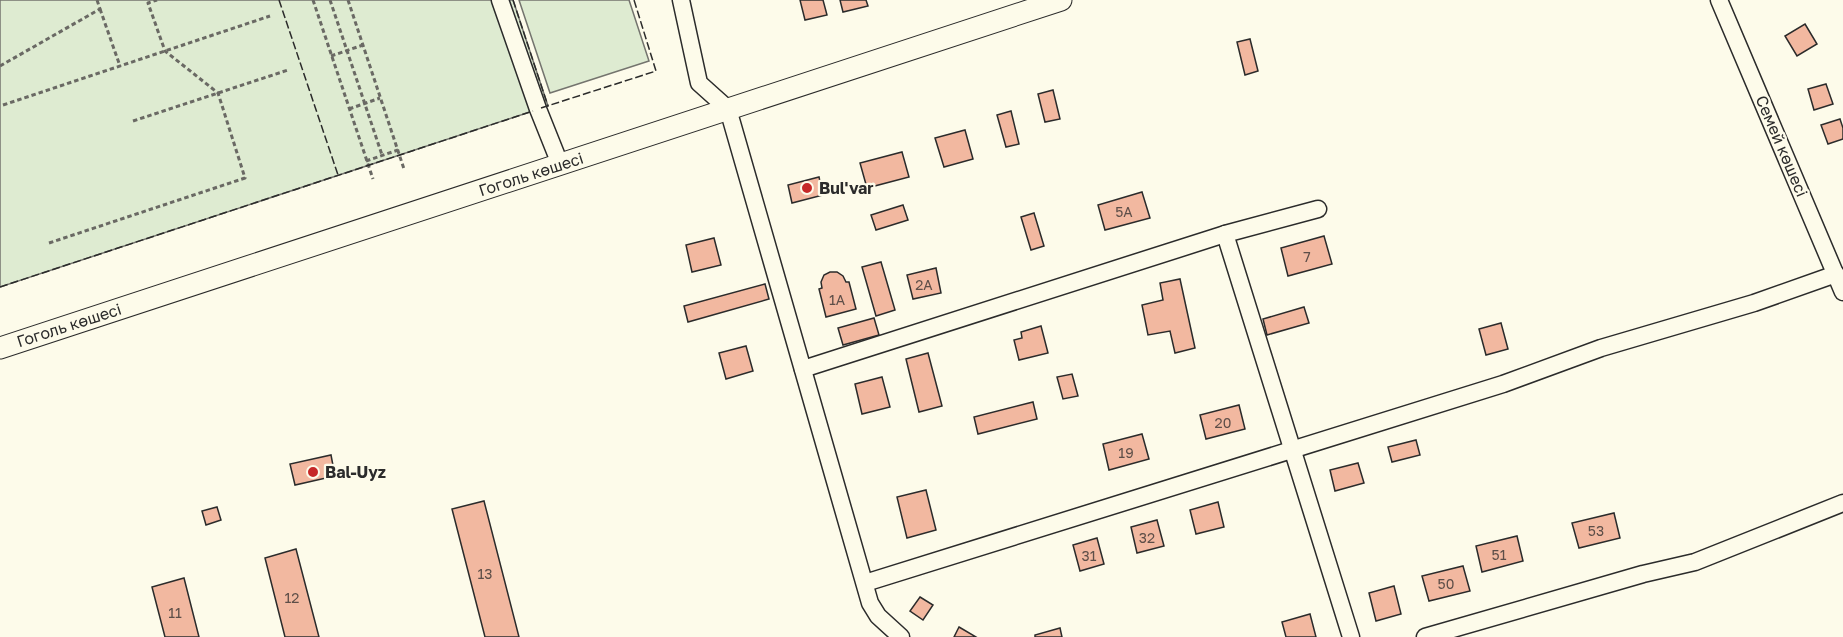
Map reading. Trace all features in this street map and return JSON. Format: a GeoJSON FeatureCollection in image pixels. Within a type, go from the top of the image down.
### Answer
{"type":"FeatureCollection","features":[{"type":"Feature","properties":{"kind":"main road","name":"Гоголь көшесі"},"geometry":{"type":"LineString","coordinates":[[0,348],[1061,0]]}},
{"type":"Feature","properties":{"kind":"street"},"geometry":{"type":"LineString","coordinates":[[500,0],[560,164]]}},
{"type":"Feature","properties":{"kind":"street"},"geometry":{"type":"LineString","coordinates":[[681,0],[699,83],[728,109],[870,603],[878,616],[901,637]]}},
{"type":"Feature","properties":{"kind":"street","name":"Семей көшесі"},"geometry":{"type":"LineString","coordinates":[[1719,0],[1843,292]]}},
{"type":"Feature","properties":{"kind":"street"},"geometry":{"type":"LineString","coordinates":[[803,369],[1225,234],[1318,209]]}},
{"type":"Feature","properties":{"kind":"street"},"geometry":{"type":"LineString","coordinates":[[1225,234],[1351,637]]}},
{"type":"Feature","properties":{"kind":"street"},"geometry":{"type":"LineString","coordinates":[[865,583],[1503,384],[1601,348],[1754,303],[1836,274]]}},
{"type":"Feature","properties":{"kind":"street"},"geometry":{"type":"LineString","coordinates":[[1425,637],[1643,574],[1695,562],[1843,503]]}},
{"type":"Feature","properties":{"kind":"path"},"geometry":{"type":"LineString","coordinates":[[97,0],[120,66]]}},
{"type":"Feature","properties":{"kind":"path"},"geometry":{"type":"LineString","coordinates":[[49,243],[245,178],[218,93],[165,51],[148,3],[157,0]]}},
{"type":"Feature","properties":{"kind":"path"},"geometry":{"type":"LineString","coordinates":[[313,0],[373,179]]}},
{"type":"Feature","properties":{"kind":"path"},"geometry":{"type":"LineString","coordinates":[[330,0],[382,155]]}},
{"type":"Feature","properties":{"kind":"path"},"geometry":{"type":"LineString","coordinates":[[348,0],[404,169]]}},
{"type":"Feature","properties":{"kind":"path"},"geometry":{"type":"LineString","coordinates":[[0,66],[100,9]]}},
{"type":"Feature","properties":{"kind":"path"},"geometry":{"type":"LineString","coordinates":[[3,105],[270,16]]}},
{"type":"Feature","properties":{"kind":"path"},"geometry":{"type":"LineString","coordinates":[[332,56],[363,45]]}},
{"type":"Feature","properties":{"kind":"path"},"geometry":{"type":"LineString","coordinates":[[134,121],[288,70]]}},
{"type":"Feature","properties":{"kind":"path"},"geometry":{"type":"LineString","coordinates":[[349,109],[380,98]]}},
{"type":"Feature","properties":{"kind":"path"},"geometry":{"type":"LineString","coordinates":[[366,161],[398,150]]}},
{"type":"Feature","properties":{"kind":"green space"},"geometry":{"type":"Polygon","coordinates":[[[0,0],[513,0],[548,106],[0,287],[0,0]]]}},
{"type":"Feature","properties":{"kind":"green space"},"geometry":{"type":"Polygon","coordinates":[[[519,0],[629,0],[649,61],[550,93],[519,0]]]}},
{"type":"Feature","properties":{"kind":"building"},"geometry":{"type":"Polygon","coordinates":[[[800,0],[823,0],[827,15],[805,20],[800,0]]]}},
{"type":"Feature","properties":{"kind":"building"},"geometry":{"type":"Polygon","coordinates":[[[840,0],[866,0],[868,6],[843,12],[840,0]]]}},
{"type":"Feature","properties":{"kind":"building"},"geometry":{"type":"Polygon","coordinates":[[[1805,24],[1817,44],[1797,56],[1785,36],[1805,24]]]}},
{"type":"Feature","properties":{"kind":"building"},"geometry":{"type":"Polygon","coordinates":[[[1250,39],[1258,71],[1245,75],[1237,42],[1250,39]]]}},
{"type":"Feature","properties":{"kind":"building"},"geometry":{"type":"Polygon","coordinates":[[[1826,84],[1833,104],[1814,110],[1808,89],[1826,84]]]}},
{"type":"Feature","properties":{"kind":"building"},"geometry":{"type":"Polygon","coordinates":[[[1053,90],[1060,119],[1045,122],[1038,94],[1053,90]]]}},
{"type":"Feature","properties":{"kind":"building"},"geometry":{"type":"Polygon","coordinates":[[[1011,111],[1019,144],[1006,147],[997,115],[1011,111]]]}},
{"type":"Feature","properties":{"kind":"building"},"geometry":{"type":"Polygon","coordinates":[[[1840,119],[1843,139],[1828,144],[1821,125],[1840,119]]]}},
{"type":"Feature","properties":{"kind":"building"},"geometry":{"type":"Polygon","coordinates":[[[965,130],[973,159],[944,167],[935,138],[965,130]]]}},
{"type":"Feature","properties":{"kind":"building"},"geometry":{"type":"Polygon","coordinates":[[[902,152],[909,177],[867,188],[860,163],[902,152]]]}},
{"type":"Feature","properties":{"kind":"building"},"geometry":{"type":"Polygon","coordinates":[[[819,177],[823,195],[792,203],[788,185],[819,177]]]}},
{"type":"Feature","properties":{"kind":"building"},"geometry":{"type":"Polygon","coordinates":[[[1142,192],[1150,218],[1105,230],[1098,205],[1142,192]]]}},
{"type":"Feature","properties":{"kind":"building"},"geometry":{"type":"Polygon","coordinates":[[[903,205],[908,220],[876,230],[871,215],[903,205]]]}},
{"type":"Feature","properties":{"kind":"building"},"geometry":{"type":"Polygon","coordinates":[[[1034,213],[1044,246],[1031,250],[1021,217],[1034,213]]]}},
{"type":"Feature","properties":{"kind":"building"},"geometry":{"type":"Polygon","coordinates":[[[1324,236],[1332,264],[1288,276],[1281,248],[1324,236]]]}},
{"type":"Feature","properties":{"kind":"building"},"geometry":{"type":"Polygon","coordinates":[[[714,238],[721,265],[692,272],[686,245],[714,238]]]}},
{"type":"Feature","properties":{"kind":"building"},"geometry":{"type":"Polygon","coordinates":[[[881,262],[895,310],[876,316],[862,267],[881,262]]]}},
{"type":"Feature","properties":{"kind":"building"},"geometry":{"type":"Polygon","coordinates":[[[936,268],[941,293],[913,299],[907,275],[936,268]]]}},
{"type":"Feature","properties":{"kind":"building"},"geometry":{"type":"Polygon","coordinates":[[[837,272],[846,282],[849,282],[856,309],[826,317],[819,289],[822,288],[821,282],[824,275],[837,272]]]}},
{"type":"Feature","properties":{"kind":"building"},"geometry":{"type":"Polygon","coordinates":[[[1180,279],[1195,348],[1175,353],[1170,331],[1148,335],[1142,305],[1163,300],[1160,283],[1180,279]]]}},
{"type":"Feature","properties":{"kind":"building"},"geometry":{"type":"Polygon","coordinates":[[[765,284],[769,299],[688,322],[684,306],[765,284]]]}},
{"type":"Feature","properties":{"kind":"building"},"geometry":{"type":"Polygon","coordinates":[[[1304,307],[1309,323],[1267,335],[1263,319],[1304,307]]]}},
{"type":"Feature","properties":{"kind":"building"},"geometry":{"type":"Polygon","coordinates":[[[874,318],[879,335],[843,345],[838,328],[874,318]]]}},
{"type":"Feature","properties":{"kind":"building"},"geometry":{"type":"Polygon","coordinates":[[[1501,323],[1508,349],[1486,355],[1479,329],[1501,323]]]}},
{"type":"Feature","properties":{"kind":"building"},"geometry":{"type":"Polygon","coordinates":[[[1041,326],[1048,353],[1019,360],[1014,340],[1022,338],[1021,332],[1041,326]]]}},
{"type":"Feature","properties":{"kind":"building"},"geometry":{"type":"Polygon","coordinates":[[[746,346],[753,371],[726,379],[719,353],[746,346]]]}},
{"type":"Feature","properties":{"kind":"building"},"geometry":{"type":"Polygon","coordinates":[[[928,353],[942,406],[919,412],[906,359],[928,353]]]}},
{"type":"Feature","properties":{"kind":"building"},"geometry":{"type":"Polygon","coordinates":[[[1072,374],[1078,396],[1063,399],[1057,377],[1072,374]]]}},
{"type":"Feature","properties":{"kind":"building"},"geometry":{"type":"Polygon","coordinates":[[[882,377],[890,407],[862,414],[855,384],[882,377]]]}},
{"type":"Feature","properties":{"kind":"building"},"geometry":{"type":"Polygon","coordinates":[[[1033,402],[1037,419],[978,434],[974,417],[1033,402]]]}},
{"type":"Feature","properties":{"kind":"building"},"geometry":{"type":"Polygon","coordinates":[[[1239,405],[1245,429],[1206,439],[1200,415],[1239,405]]]}},
{"type":"Feature","properties":{"kind":"building"},"geometry":{"type":"Polygon","coordinates":[[[1142,434],[1149,459],[1109,470],[1103,444],[1142,434]]]}},
{"type":"Feature","properties":{"kind":"building"},"geometry":{"type":"Polygon","coordinates":[[[1416,440],[1420,455],[1392,462],[1388,447],[1416,440]]]}},
{"type":"Feature","properties":{"kind":"building"},"geometry":{"type":"Polygon","coordinates":[[[331,455],[335,476],[295,485],[290,464],[331,455]]]}},
{"type":"Feature","properties":{"kind":"building"},"geometry":{"type":"Polygon","coordinates":[[[1358,463],[1364,483],[1335,491],[1330,470],[1358,463]]]}},
{"type":"Feature","properties":{"kind":"building"},"geometry":{"type":"Polygon","coordinates":[[[926,490],[936,530],[907,538],[897,497],[926,490]]]}},
{"type":"Feature","properties":{"kind":"building"},"geometry":{"type":"Polygon","coordinates":[[[484,501],[519,637],[485,637],[452,509],[484,501]]]}},
{"type":"Feature","properties":{"kind":"building"},"geometry":{"type":"Polygon","coordinates":[[[1218,502],[1224,527],[1196,534],[1190,510],[1218,502]]]}},
{"type":"Feature","properties":{"kind":"building"},"geometry":{"type":"Polygon","coordinates":[[[217,507],[221,520],[206,525],[202,511],[217,507]]]}},
{"type":"Feature","properties":{"kind":"building"},"geometry":{"type":"Polygon","coordinates":[[[1614,513],[1620,538],[1579,548],[1572,523],[1614,513]]]}},
{"type":"Feature","properties":{"kind":"building"},"geometry":{"type":"Polygon","coordinates":[[[1157,520],[1164,546],[1137,553],[1131,527],[1157,520]]]}},
{"type":"Feature","properties":{"kind":"building"},"geometry":{"type":"Polygon","coordinates":[[[1517,536],[1523,561],[1482,572],[1476,546],[1517,536]]]}},
{"type":"Feature","properties":{"kind":"building"},"geometry":{"type":"Polygon","coordinates":[[[1097,538],[1104,564],[1080,571],[1073,545],[1097,538]]]}},
{"type":"Feature","properties":{"kind":"building"},"geometry":{"type":"Polygon","coordinates":[[[296,549],[319,637],[285,637],[265,558],[296,549]]]}},
{"type":"Feature","properties":{"kind":"building"},"geometry":{"type":"Polygon","coordinates":[[[1463,566],[1470,591],[1429,601],[1422,576],[1463,566]]]}},
{"type":"Feature","properties":{"kind":"building"},"geometry":{"type":"Polygon","coordinates":[[[184,578],[199,637],[165,637],[152,587],[184,578]]]}},
{"type":"Feature","properties":{"kind":"building"},"geometry":{"type":"Polygon","coordinates":[[[1394,586],[1401,614],[1376,621],[1369,593],[1394,586]]]}},
{"type":"Feature","properties":{"kind":"building"},"geometry":{"type":"Polygon","coordinates":[[[920,597],[933,605],[923,620],[910,611],[920,597]]]}},
{"type":"Feature","properties":{"kind":"building"},"geometry":{"type":"Polygon","coordinates":[[[1310,614],[1316,637],[1286,637],[1282,622],[1310,614]]]}},
{"type":"Feature","properties":{"kind":"building"},"geometry":{"type":"Polygon","coordinates":[[[959,627],[976,637],[954,637],[959,627]]]}},
{"type":"Feature","properties":{"kind":"building"},"geometry":{"type":"Polygon","coordinates":[[[1060,628],[1062,637],[1035,637],[1035,635],[1060,628]]]}},
{"type":"Feature","properties":{"kind":"fence"},"geometry":{"type":"LineString","coordinates":[[279,0],[338,175]]}},
{"type":"Feature","properties":{"kind":"fence"},"geometry":{"type":"LineString","coordinates":[[513,0],[548,106]]}},
{"type":"Feature","properties":{"kind":"fence"},"geometry":{"type":"LineString","coordinates":[[541,108],[656,71],[634,0]]}},
{"type":"Feature","properties":{"kind":"fence"},"geometry":{"type":"LineString","coordinates":[[0,287],[533,111]]}},
{"type":"Feature","properties":{"kind":"place","name":"Bul'var"},"geometry":{"type":"Point","coordinates":[807,188]}},
{"type":"Feature","properties":{"kind":"place","name":"Bal-Uyz"},"geometry":{"type":"Point","coordinates":[313,472]}}]}
